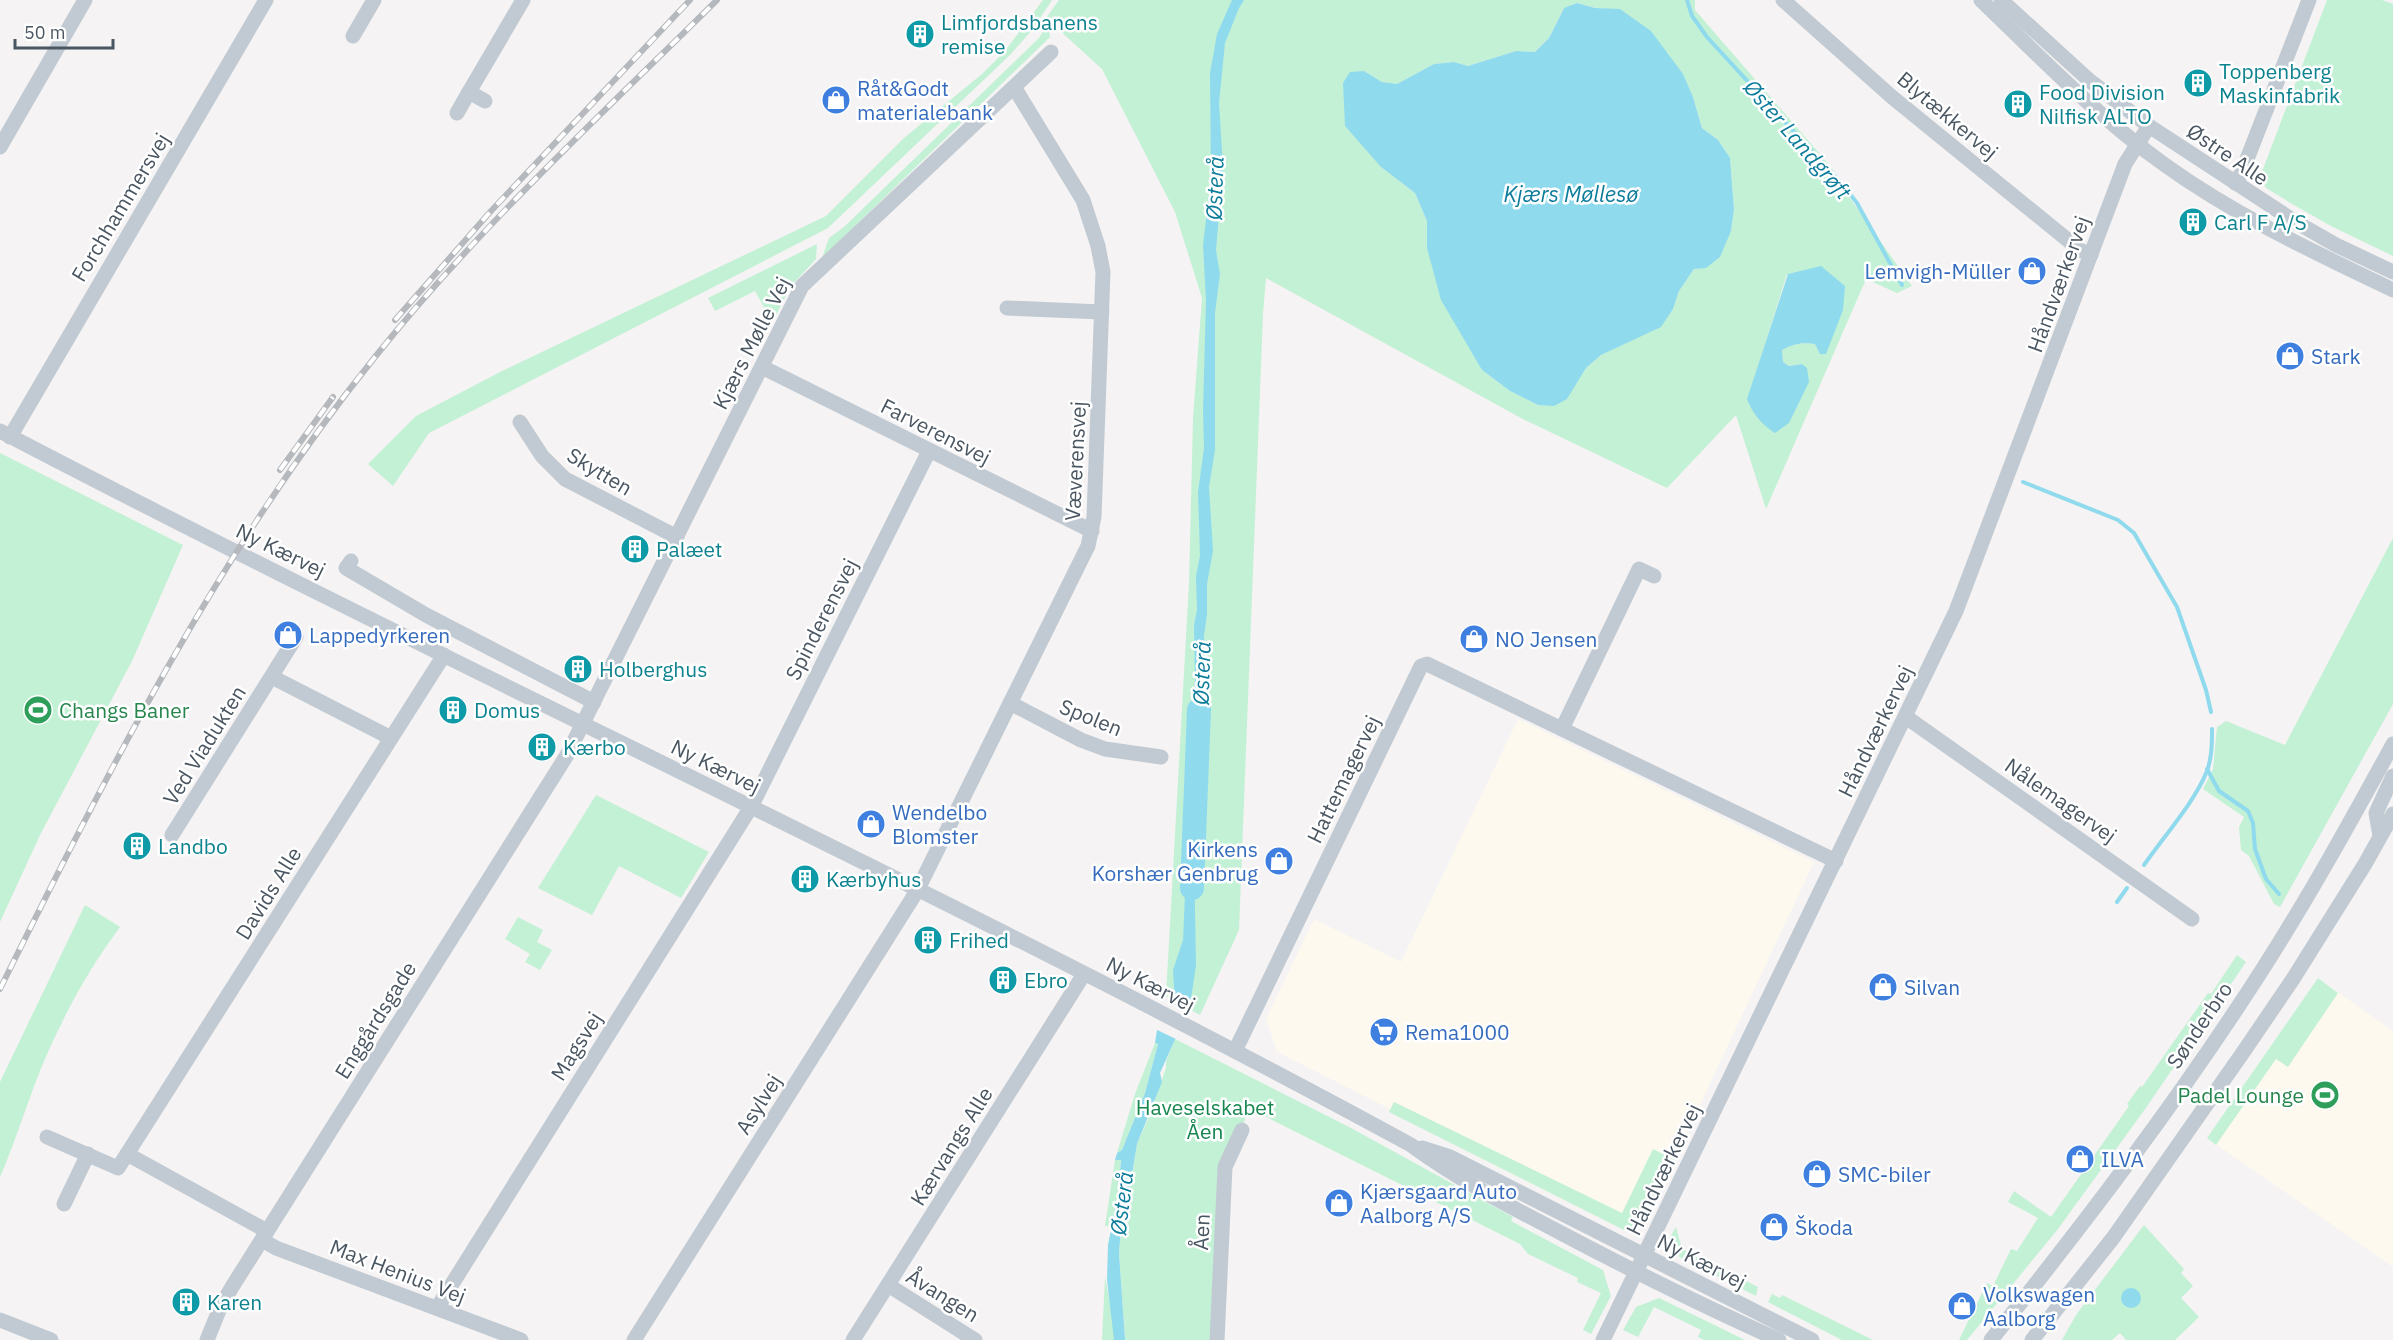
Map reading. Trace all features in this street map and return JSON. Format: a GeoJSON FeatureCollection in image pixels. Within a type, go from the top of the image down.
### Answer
{"type":"FeatureCollection","features":[{"type":"Feature","properties":{"kind":"street"},"geometry":{"type":"LineString","coordinates":[[0,147],[85,0]]}},
{"type":"Feature","properties":{"kind":"street","name":"Forchhammersvej"},"geometry":{"type":"LineString","coordinates":[[5,434],[266,0]]}},
{"type":"Feature","properties":{"kind":"street"},"geometry":{"type":"LineString","coordinates":[[354,36],[374,0]]}},
{"type":"Feature","properties":{"kind":"street"},"geometry":{"type":"LineString","coordinates":[[457,113],[523,0]]}},
{"type":"Feature","properties":{"kind":"street","name":"Blytækkervej"},"geometry":{"type":"LineString","coordinates":[[1783,0],[1892,97],[2080,250],[2091,255]]}},
{"type":"Feature","properties":{"kind":"street","name":"Østre Alle"},"geometry":{"type":"LineString","coordinates":[[1981,0],[2075,89],[2137,143],[2208,194],[2266,229],[2393,290]]}},
{"type":"Feature","properties":{"kind":"street","name":"Østre Alle"},"geometry":{"type":"LineString","coordinates":[[2001,0],[2090,81],[2149,126],[2319,236],[2393,272]]}},
{"type":"Feature","properties":{"kind":"street"},"geometry":{"type":"LineString","coordinates":[[2235,183],[2242,172],[2309,0]]}},
{"type":"Feature","properties":{"kind":"street","name":"Kjærs Mølle Vej"},"geometry":{"type":"LineString","coordinates":[[582,724],[802,286],[1051,52]]}},
{"type":"Feature","properties":{"kind":"street","name":"Væverensvej"},"geometry":{"type":"LineString","coordinates":[[917,891],[1088,546],[1092,531],[1103,272],[1098,246],[1083,200],[1014,87]]}},
{"type":"Feature","properties":{"kind":"street"},"geometry":{"type":"LineString","coordinates":[[469,92],[485,102]]}},
{"type":"Feature","properties":{"kind":"street","name":"Håndværkervej"},"geometry":{"type":"LineString","coordinates":[[1603,1340],[1964,595],[2125,164],[2149,126]]}},
{"type":"Feature","properties":{"kind":"street"},"geometry":{"type":"LineString","coordinates":[[1007,308],[1102,312]]}},
{"type":"Feature","properties":{"kind":"street","name":"Farverensvej"},"geometry":{"type":"LineString","coordinates":[[762,367],[1092,531]]}},
{"type":"Feature","properties":{"kind":"street","name":"Skytten"},"geometry":{"type":"LineString","coordinates":[[520,422],[542,456],[565,478],[677,537]]}},
{"type":"Feature","properties":{"kind":"street","name":"Ny Kærvej"},"geometry":{"type":"LineString","coordinates":[[5,434],[1189,1026],[1411,1145],[1444,1169],[1636,1273],[1779,1340]]}},
{"type":"Feature","properties":{"kind":"street","name":"Spinderensvej"},"geometry":{"type":"LineString","coordinates":[[751,807],[929,451]]}},
{"type":"Feature","properties":{"kind":"street","name":"Ny Kærvej"},"geometry":{"type":"LineString","coordinates":[[351,561],[346,568],[426,615],[594,702]]}},
{"type":"Feature","properties":{"kind":"street"},"geometry":{"type":"LineString","coordinates":[[1562,729],[1639,569],[1654,576]]}},
{"type":"Feature","properties":{"kind":"street","name":"Ved Viadukten"},"geometry":{"type":"LineString","coordinates":[[172,835],[296,637]]}},
{"type":"Feature","properties":{"kind":"street","name":"Davids Alle"},"geometry":{"type":"LineString","coordinates":[[127,1154],[444,655]]}},
{"type":"Feature","properties":{"kind":"street","name":"Hattemagervej"},"geometry":{"type":"LineString","coordinates":[[1235,1051],[1421,666],[1427,664],[1836,861]]}},
{"type":"Feature","properties":{"kind":"street","name":"Ved Viadukten"},"geometry":{"type":"LineString","coordinates":[[272,677],[391,738]]}},
{"type":"Feature","properties":{"kind":"street","name":"Spolen"},"geometry":{"type":"LineString","coordinates":[[1010,703],[1081,740],[1105,749],[1161,757]]}},
{"type":"Feature","properties":{"kind":"street","name":"Nålemagervej"},"geometry":{"type":"LineString","coordinates":[[1906,717],[2192,919]]}},
{"type":"Feature","properties":{"kind":"street","name":"Enggårdsgade"},"geometry":{"type":"LineString","coordinates":[[207,1340],[219,1308],[567,755],[582,724]]}},
{"type":"Feature","properties":{"kind":"street","name":"Sønderbro"},"geometry":{"type":"LineString","coordinates":[[1991,1340],[2055,1260],[2135,1153],[2262,970],[2349,826],[2393,744]]}},
{"type":"Feature","properties":{"kind":"street"},"geometry":{"type":"LineString","coordinates":[[2387,840],[2376,813],[2393,776]]}},
{"type":"Feature","properties":{"kind":"street","name":"Magsvej"},"geometry":{"type":"LineString","coordinates":[[437,1308],[751,807]]}},
{"type":"Feature","properties":{"kind":"street"},"geometry":{"type":"LineString","coordinates":[[2032,1340],[2113,1238],[2244,1051],[2387,840],[2392,816],[2376,813],[2364,816],[2349,826]]}},
{"type":"Feature","properties":{"kind":"street","name":"Asylvej"},"geometry":{"type":"LineString","coordinates":[[634,1340],[917,891]]}},
{"type":"Feature","properties":{"kind":"street","name":"Kærvangs Alle"},"geometry":{"type":"LineString","coordinates":[[853,1340],[1084,974]]}},
{"type":"Feature","properties":{"kind":"street","name":"Åen"},"geometry":{"type":"LineString","coordinates":[[1217,1340],[1225,1167],[1242,1130]]}},
{"type":"Feature","properties":{"kind":"street"},"geometry":{"type":"LineString","coordinates":[[47,1137],[118,1168],[127,1154],[264,1235]]}},
{"type":"Feature","properties":{"kind":"street","name":"Ny Kærvej"},"geometry":{"type":"LineString","coordinates":[[1411,1145],[1450,1157],[1812,1340]]}},
{"type":"Feature","properties":{"kind":"street"},"geometry":{"type":"LineString","coordinates":[[64,1204],[88,1154]]}},
{"type":"Feature","properties":{"kind":"street","name":"Max Henius Vej"},"geometry":{"type":"LineString","coordinates":[[264,1235],[276,1248],[521,1340]]}},
{"type":"Feature","properties":{"kind":"street"},"geometry":{"type":"LineString","coordinates":[[2001,1340],[2055,1260]]}},
{"type":"Feature","properties":{"kind":"street","name":"Åvangen"},"geometry":{"type":"LineString","coordinates":[[888,1285],[975,1340]]}},
{"type":"Feature","properties":{"kind":"street"},"geometry":{"type":"LineString","coordinates":[[0,1320],[51,1340]]}},
{"type":"Feature","properties":{"kind":"shaded area"},"geometry":{"type":"Polygon","coordinates":[[[1518,719],[1814,862],[1644,1224],[1634,1231],[1624,1230],[1389,1112],[1390,1109],[1277,1052],[1266,1019],[1314,919],[1401,962],[1518,719]]]}},
{"type":"Feature","properties":{"kind":"shaded area"},"geometry":{"type":"Polygon","coordinates":[[[2318,978],[2393,1031],[2393,1267],[2207,1138],[2318,978]]]}},
{"type":"Feature","properties":{"kind":"green space"},"geometry":{"type":"Polygon","coordinates":[[[1043,0],[1052,0],[1033,29],[1011,54],[828,228],[429,433],[393,486],[368,464],[416,416],[500,372],[826,216],[904,138],[982,74],[1005,51],[1043,0]]]}},
{"type":"Feature","properties":{"kind":"green space"},"geometry":{"type":"Polygon","coordinates":[[[1059,0],[1695,0],[1695,10],[1831,167],[1847,194],[1912,286],[1897,293],[1866,279],[1766,509],[1736,415],[1667,488],[1521,418],[1266,278],[1239,930],[1200,1015],[1166,996],[1189,583],[1193,418],[1202,298],[1175,212],[1102,69],[1046,18],[1059,0]],[[1577,3],[1563,9],[1549,38],[1535,52],[1516,51],[1468,66],[1454,62],[1434,64],[1397,84],[1382,82],[1364,71],[1381,167],[1415,193],[1427,221],[1427,248],[1482,370],[1510,391],[1538,405],[1576,384],[1586,368],[1601,355],[1661,326],[1673,309],[1679,291],[1694,269],[1731,231],[1734,209],[1730,158],[1718,140],[1702,128],[1693,97],[1620,10],[1595,8],[1577,3]],[[1787,274],[1748,399],[1802,364],[1789,366],[1783,362],[1782,350],[1798,344],[1815,344],[1787,274]]]}},
{"type":"Feature","properties":{"kind":"green space"},"geometry":{"type":"Polygon","coordinates":[[[2327,0],[2382,0],[2393,4],[2393,256],[2294,205],[2266,188],[2260,177],[2327,0]]]}},
{"type":"Feature","properties":{"kind":"green space"},"geometry":{"type":"Polygon","coordinates":[[[1048,23],[1050,37],[822,258],[829,238],[844,227],[1039,38],[1048,23]]]}},
{"type":"Feature","properties":{"kind":"green space"},"geometry":{"type":"Polygon","coordinates":[[[817,244],[816,259],[791,286],[774,319],[765,309],[755,291],[715,311],[708,298],[817,244]]]}},
{"type":"Feature","properties":{"kind":"green space","name":"Changs Baner"},"geometry":{"type":"Polygon","coordinates":[[[0,453],[183,545],[132,661],[40,835],[0,922],[0,453]]]}},
{"type":"Feature","properties":{"kind":"green space"},"geometry":{"type":"Polygon","coordinates":[[[2393,538],[2393,704],[2280,907],[2274,904],[2249,856],[2241,850],[2239,827],[2244,817],[2203,789],[2213,769],[2217,727],[2226,721],[2285,745],[2393,538]]]}},
{"type":"Feature","properties":{"kind":"green space"},"geometry":{"type":"Polygon","coordinates":[[[596,795],[709,852],[681,898],[619,866],[592,915],[538,888],[596,795]]]}},
{"type":"Feature","properties":{"kind":"green space"},"geometry":{"type":"Polygon","coordinates":[[[85,905],[120,927],[90,972],[56,1035],[0,1177],[0,1082],[85,905]]]}},
{"type":"Feature","properties":{"kind":"green space"},"geometry":{"type":"Polygon","coordinates":[[[518,917],[543,930],[537,942],[552,950],[540,970],[525,962],[530,954],[505,939],[518,917]]]}},
{"type":"Feature","properties":{"kind":"green space"},"geometry":{"type":"Polygon","coordinates":[[[2237,955],[2246,962],[2143,1112],[2058,1229],[1967,1340],[1959,1340],[1987,1283],[1993,1286],[2011,1249],[2017,1251],[2038,1218],[2008,1202],[2014,1191],[2051,1217],[2129,1106],[2127,1104],[2140,1086],[2142,1087],[2208,993],[2211,994],[2237,955]]]}},
{"type":"Feature","properties":{"kind":"green space"},"geometry":{"type":"Polygon","coordinates":[[[2318,978],[2338,993],[2288,1067],[2276,1059],[2216,1145],[2207,1138],[2318,978]]]}},
{"type":"Feature","properties":{"kind":"green space","name":"Haveselskabet Åen"},"geometry":{"type":"Polygon","coordinates":[[[1175,1039],[1351,1128],[1513,1217],[1511,1221],[1603,1270],[1611,1296],[1591,1334],[1583,1330],[1601,1293],[1577,1282],[1578,1278],[1528,1254],[1520,1244],[1274,1121],[1257,1111],[1260,1105],[1254,1102],[1231,1147],[1211,1340],[1125,1340],[1119,1253],[1122,1215],[1129,1192],[1137,1144],[1150,1114],[1175,1039]]]}},
{"type":"Feature","properties":{"kind":"green space"},"geometry":{"type":"Polygon","coordinates":[[[1155,1043],[1158,1044],[1145,1093],[1122,1150],[1117,1153],[1135,1094],[1155,1043]]]}},
{"type":"Feature","properties":{"kind":"green space"},"geometry":{"type":"Polygon","coordinates":[[[1394,1102],[1622,1213],[1653,1149],[1675,1160],[1644,1224],[1628,1232],[1389,1112],[1394,1102]]]}},
{"type":"Feature","properties":{"kind":"green space"},"geometry":{"type":"Polygon","coordinates":[[[1121,1159],[1118,1194],[1112,1223],[1105,1226],[1115,1160],[1121,1159]]]}},
{"type":"Feature","properties":{"kind":"green space"},"geometry":{"type":"Polygon","coordinates":[[[2144,1225],[2184,1269],[2181,1273],[2193,1286],[2181,1298],[2199,1317],[2175,1340],[2126,1340],[2120,1333],[2112,1340],[2062,1340],[2076,1315],[2144,1225]]]}},
{"type":"Feature","properties":{"kind":"green space"},"geometry":{"type":"Polygon","coordinates":[[[1676,1227],[1682,1249],[1758,1287],[1756,1296],[1674,1254],[1667,1242],[1676,1227]]]}},
{"type":"Feature","properties":{"kind":"green space"},"geometry":{"type":"Polygon","coordinates":[[[1105,1277],[1114,1324],[1114,1340],[1102,1340],[1105,1277]]]}},
{"type":"Feature","properties":{"kind":"green space"},"geometry":{"type":"Polygon","coordinates":[[[1772,1294],[1780,1298],[1782,1295],[1873,1340],[1842,1340],[1768,1302],[1772,1294]]]}},
{"type":"Feature","properties":{"kind":"green space"},"geometry":{"type":"Polygon","coordinates":[[[1659,1298],[1745,1340],[1704,1340],[1698,1337],[1701,1330],[1654,1307],[1638,1337],[1623,1330],[1636,1307],[1659,1298]]]}},
{"type":"Feature","properties":{"kind":"water"},"geometry":{"type":"Polygon","coordinates":[[[1232,0],[1244,0],[1225,43],[1219,103],[1223,168],[1216,250],[1220,274],[1215,313],[1215,450],[1209,487],[1213,551],[1207,584],[1204,636],[1205,679],[1197,750],[1198,810],[1192,854],[1194,858],[1196,965],[1190,1006],[1160,1073],[1162,1082],[1137,1144],[1129,1192],[1122,1215],[1119,1253],[1125,1340],[1114,1340],[1107,1280],[1108,1245],[1118,1194],[1121,1160],[1115,1160],[1117,1153],[1122,1150],[1145,1093],[1158,1044],[1155,1043],[1157,1030],[1164,1024],[1175,1003],[1173,970],[1183,940],[1185,894],[1181,865],[1188,814],[1186,764],[1195,686],[1194,625],[1197,610],[1196,576],[1200,556],[1198,492],[1204,448],[1206,301],[1203,245],[1211,178],[1210,73],[1217,34],[1232,0]]]}},
{"type":"Feature","properties":{"kind":"water","name":"Kjærs Møllesø"},"geometry":{"type":"Polygon","coordinates":[[[1577,3],[1595,8],[1620,9],[1651,31],[1683,74],[1702,128],[1718,140],[1730,158],[1734,209],[1731,231],[1720,257],[1706,268],[1694,269],[1679,291],[1673,309],[1661,327],[1601,355],[1586,368],[1567,399],[1554,406],[1538,405],[1510,391],[1482,370],[1441,300],[1427,248],[1427,221],[1415,193],[1381,167],[1345,126],[1343,83],[1350,72],[1364,71],[1382,82],[1397,84],[1434,64],[1454,62],[1468,66],[1516,51],[1535,52],[1549,38],[1564,8],[1577,3]]]}},
{"type":"Feature","properties":{"kind":"water"},"geometry":{"type":"Polygon","coordinates":[[[1821,266],[1845,286],[1843,310],[1826,354],[1820,354],[1815,344],[1810,343],[1790,346],[1782,350],[1783,362],[1789,366],[1802,364],[1807,368],[1809,382],[1789,423],[1775,433],[1758,418],[1747,399],[1788,274],[1821,266]]]}},
{"type":"Feature","properties":{"kind":"water"},"geometry":{"type":"Polygon","coordinates":[[[2131,1288],[2138,1291],[2141,1298],[2138,1305],[2131,1308],[2124,1305],[2121,1298],[2124,1291],[2131,1288]]]}},
{"type":"Feature","properties":{"kind":"pier"},"geometry":{"type":"Polygon","coordinates":[[[1172,1003],[1191,1012],[1178,1040],[1155,1029],[1162,1022],[1172,1003]]]}},
{"type":"Feature","properties":{"kind":"waterway","name":"Øster Landgrøft"},"geometry":{"type":"LineString","coordinates":[[1687,0],[1692,16],[1707,37],[1857,203],[1902,285]]}},
{"type":"Feature","properties":{"kind":"waterway","name":"Øster Landgrøft"},"geometry":{"type":"LineString","coordinates":[[2023,482],[2118,520],[2134,533],[2177,607],[2206,690],[2211,712]]}},
{"type":"Feature","properties":{"kind":"waterway","name":"Østerå"},"geometry":{"type":"LineString","coordinates":[[1192,888],[1199,710]]}},
{"type":"Feature","properties":{"kind":"waterway","name":"Øster Landgrøft"},"geometry":{"type":"LineString","coordinates":[[2144,865],[2187,807],[2201,783],[2210,760],[2212,729]]}},
{"type":"Feature","properties":{"kind":"waterway"},"geometry":{"type":"LineString","coordinates":[[2207,769],[2219,791],[2248,811],[2253,823],[2255,849],[2266,879],[2279,894]]}},
{"type":"Feature","properties":{"kind":"waterway","name":"Øster Landgrøft"},"geometry":{"type":"LineString","coordinates":[[2117,902],[2127,888]]}},
{"type":"Feature","properties":{"kind":"railway"},"geometry":{"type":"LineString","coordinates":[[395,320],[491,211],[690,0]]}},
{"type":"Feature","properties":{"kind":"railway"},"geometry":{"type":"LineString","coordinates":[[0,989],[83,824],[170,662],[266,506],[319,430],[414,309],[455,263],[541,174],[717,0]]}},
{"type":"Feature","properties":{"kind":"railway"},"geometry":{"type":"LineString","coordinates":[[280,470],[333,397]]}},
{"type":"Feature","properties":{"kind":"place","name":"Limfjordsbanens remise"},"geometry":{"type":"Point","coordinates":[920,34]}},
{"type":"Feature","properties":{"kind":"place","name":"Toppenberg Maskinfabrik"},"geometry":{"type":"Point","coordinates":[2198,83]}},
{"type":"Feature","properties":{"kind":"place","name":"Råt&Godt materialebank"},"geometry":{"type":"Point","coordinates":[836,100]}},
{"type":"Feature","properties":{"kind":"place","name":"Food Division Nilfisk ALTO"},"geometry":{"type":"Point","coordinates":[2018,104]}},
{"type":"Feature","properties":{"kind":"place","name":"Carl F A/S"},"geometry":{"type":"Point","coordinates":[2193,222]}},
{"type":"Feature","properties":{"kind":"place","name":"Lemvigh-Müller"},"geometry":{"type":"Point","coordinates":[2032,271]}},
{"type":"Feature","properties":{"kind":"place","name":"Stark"},"geometry":{"type":"Point","coordinates":[2290,356]}},
{"type":"Feature","properties":{"kind":"place","name":"Palæet"},"geometry":{"type":"Point","coordinates":[635,549]}},
{"type":"Feature","properties":{"kind":"place","name":"Lappedyrkeren"},"geometry":{"type":"Point","coordinates":[288,635]}},
{"type":"Feature","properties":{"kind":"place","name":"NO Jensen"},"geometry":{"type":"Point","coordinates":[1474,639]}},
{"type":"Feature","properties":{"kind":"place","name":"Holberghus"},"geometry":{"type":"Point","coordinates":[578,669]}},
{"type":"Feature","properties":{"kind":"place","name":"Changs Baner"},"geometry":{"type":"Point","coordinates":[38,710]}},
{"type":"Feature","properties":{"kind":"place","name":"Domus"},"geometry":{"type":"Point","coordinates":[453,710]}},
{"type":"Feature","properties":{"kind":"place","name":"Kærbo"},"geometry":{"type":"Point","coordinates":[542,747]}},
{"type":"Feature","properties":{"kind":"place","name":"Wendelbo Blomster"},"geometry":{"type":"Point","coordinates":[871,824]}},
{"type":"Feature","properties":{"kind":"place","name":"Landbo"},"geometry":{"type":"Point","coordinates":[137,846]}},
{"type":"Feature","properties":{"kind":"place","name":"Kirkens Korshær Genbrug"},"geometry":{"type":"Point","coordinates":[1279,861]}},
{"type":"Feature","properties":{"kind":"place","name":"Kærbyhus"},"geometry":{"type":"Point","coordinates":[805,879]}},
{"type":"Feature","properties":{"kind":"place","name":"Frihed"},"geometry":{"type":"Point","coordinates":[928,940]}},
{"type":"Feature","properties":{"kind":"place","name":"Ebro"},"geometry":{"type":"Point","coordinates":[1003,980]}},
{"type":"Feature","properties":{"kind":"place","name":"Silvan"},"geometry":{"type":"Point","coordinates":[1883,987]}},
{"type":"Feature","properties":{"kind":"place","name":"Rema1000"},"geometry":{"type":"Point","coordinates":[1384,1032]}},
{"type":"Feature","properties":{"kind":"place","name":"Padel Lounge"},"geometry":{"type":"Point","coordinates":[2325,1095]}},
{"type":"Feature","properties":{"kind":"place","name":"ILVA"},"geometry":{"type":"Point","coordinates":[2080,1159]}},
{"type":"Feature","properties":{"kind":"place","name":"SMC-biler"},"geometry":{"type":"Point","coordinates":[1817,1174]}},
{"type":"Feature","properties":{"kind":"place","name":"Kjærsgaard Auto Aalborg A/S"},"geometry":{"type":"Point","coordinates":[1339,1203]}},
{"type":"Feature","properties":{"kind":"place","name":"Škoda"},"geometry":{"type":"Point","coordinates":[1774,1227]}},
{"type":"Feature","properties":{"kind":"place","name":"Karen"},"geometry":{"type":"Point","coordinates":[186,1302]}},
{"type":"Feature","properties":{"kind":"place","name":"Volkswagen Aalborg"},"geometry":{"type":"Point","coordinates":[1962,1306]}}]}
